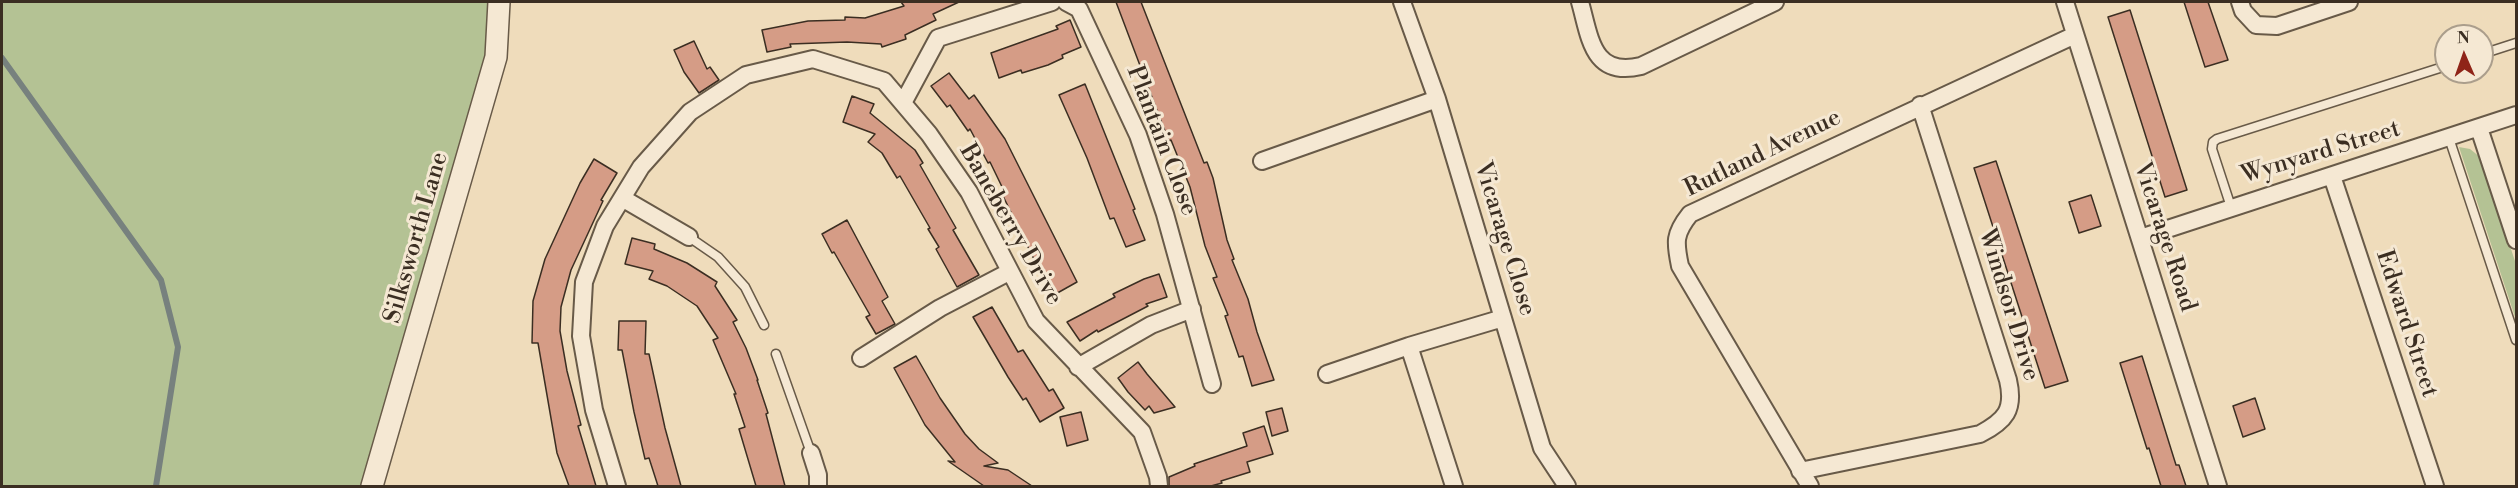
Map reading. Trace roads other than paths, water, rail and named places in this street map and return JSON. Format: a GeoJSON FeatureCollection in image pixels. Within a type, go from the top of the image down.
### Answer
{"type":"FeatureCollection","features":[{"type":"Feature","properties":{"kind":"street","name":"Silksworth Lane"},"geometry":{"type":"LineString","coordinates":[[372,486],[496,57],[499,2]]}},
{"type":"Feature","properties":{"kind":"street"},"geometry":{"type":"LineString","coordinates":[[903,103],[939,38],[1052,2]]}},
{"type":"Feature","properties":{"kind":"street","name":"Plantain Close"},"geometry":{"type":"LineString","coordinates":[[1066,2],[1079,9],[1138,135],[1165,214],[1212,384]]}},
{"type":"Feature","properties":{"kind":"street","name":"Vicarage Close"},"geometry":{"type":"LineString","coordinates":[[1402,2],[1437,99],[1542,447],[1567,486]]}},
{"type":"Feature","properties":{"kind":"street"},"geometry":{"type":"LineString","coordinates":[[1580,2],[1592,45],[1599,58],[1610,67],[1627,69],[1641,66],[1775,2]]}},
{"type":"Feature","properties":{"kind":"street","name":"Vicarage Road"},"geometry":{"type":"LineString","coordinates":[[2065,2],[2218,486]]}},
{"type":"Feature","properties":{"kind":"street"},"geometry":{"type":"LineString","coordinates":[[2240,2],[2243,11],[2256,25],[2277,26],[2349,2]]}},
{"type":"Feature","properties":{"kind":"street","name":"Rutland Avenue"},"geometry":{"type":"LineString","coordinates":[[1809,486],[1680,266],[1676,244],[1679,228],[1690,214],[1920,105],[2075,35]]}},
{"type":"Feature","properties":{"kind":"street","name":"Baneberry Drive"},"geometry":{"type":"LineString","coordinates":[[616,486],[594,410],[581,336],[584,282],[604,226],[641,167],[690,112],[746,75],[813,59],[884,81],[929,134],[969,192],[1036,321],[1078,368],[1142,432],[1159,486]]}},
{"type":"Feature","properties":{"kind":"street"},"geometry":{"type":"LineString","coordinates":[[1262,161],[1437,99]]}},
{"type":"Feature","properties":{"kind":"street","name":"Windsor Drive"},"geometry":{"type":"LineString","coordinates":[[1800,471],[1980,434],[1998,424],[2010,407],[2008,380],[1920,105]]}},
{"type":"Feature","properties":{"kind":"street","name":"Wynyard Street"},"geometry":{"type":"LineString","coordinates":[[2140,238],[2517,116]]}},
{"type":"Feature","properties":{"kind":"street"},"geometry":{"type":"LineString","coordinates":[[2479,128],[2517,240]]}},
{"type":"Feature","properties":{"kind":"street","name":"Edward Street"},"geometry":{"type":"LineString","coordinates":[[2332,176],[2435,486]]}},
{"type":"Feature","properties":{"kind":"street"},"geometry":{"type":"LineString","coordinates":[[622,198],[689,237]]}},
{"type":"Feature","properties":{"kind":"street"},"geometry":{"type":"LineString","coordinates":[[861,357],[940,308],[1010,272]]}},
{"type":"Feature","properties":{"kind":"street"},"geometry":{"type":"LineString","coordinates":[[1078,368],[1151,325],[1191,309]]}},
{"type":"Feature","properties":{"kind":"street"},"geometry":{"type":"LineString","coordinates":[[1328,374],[1409,345],[1503,318]]}},
{"type":"Feature","properties":{"kind":"street"},"geometry":{"type":"LineString","coordinates":[[1409,345],[1454,486]]}},
{"type":"Feature","properties":{"kind":"street"},"geometry":{"type":"LineString","coordinates":[[811,453],[818,475],[818,486]]}},
{"type":"Feature","properties":{"kind":"lane"},"geometry":{"type":"LineString","coordinates":[[2494,50],[2517,43]]}},
{"type":"Feature","properties":{"kind":"lane"},"geometry":{"type":"LineString","coordinates":[[2231,207],[2212,149],[2213,142],[2217,139],[2434,70]]}},
{"type":"Feature","properties":{"kind":"lane"},"geometry":{"type":"LineString","coordinates":[[2449,138],[2517,340]]}},
{"type":"Feature","properties":{"kind":"lane"},"geometry":{"type":"LineString","coordinates":[[689,237],[718,256],[745,287],[764,325]]}},
{"type":"Feature","properties":{"kind":"lane"},"geometry":{"type":"LineString","coordinates":[[776,354],[811,453]]}},
{"type":"Feature","properties":{"kind":"waterway"},"geometry":{"type":"LineString","coordinates":[[2,58],[161,280],[178,347],[156,486]]}}]}
